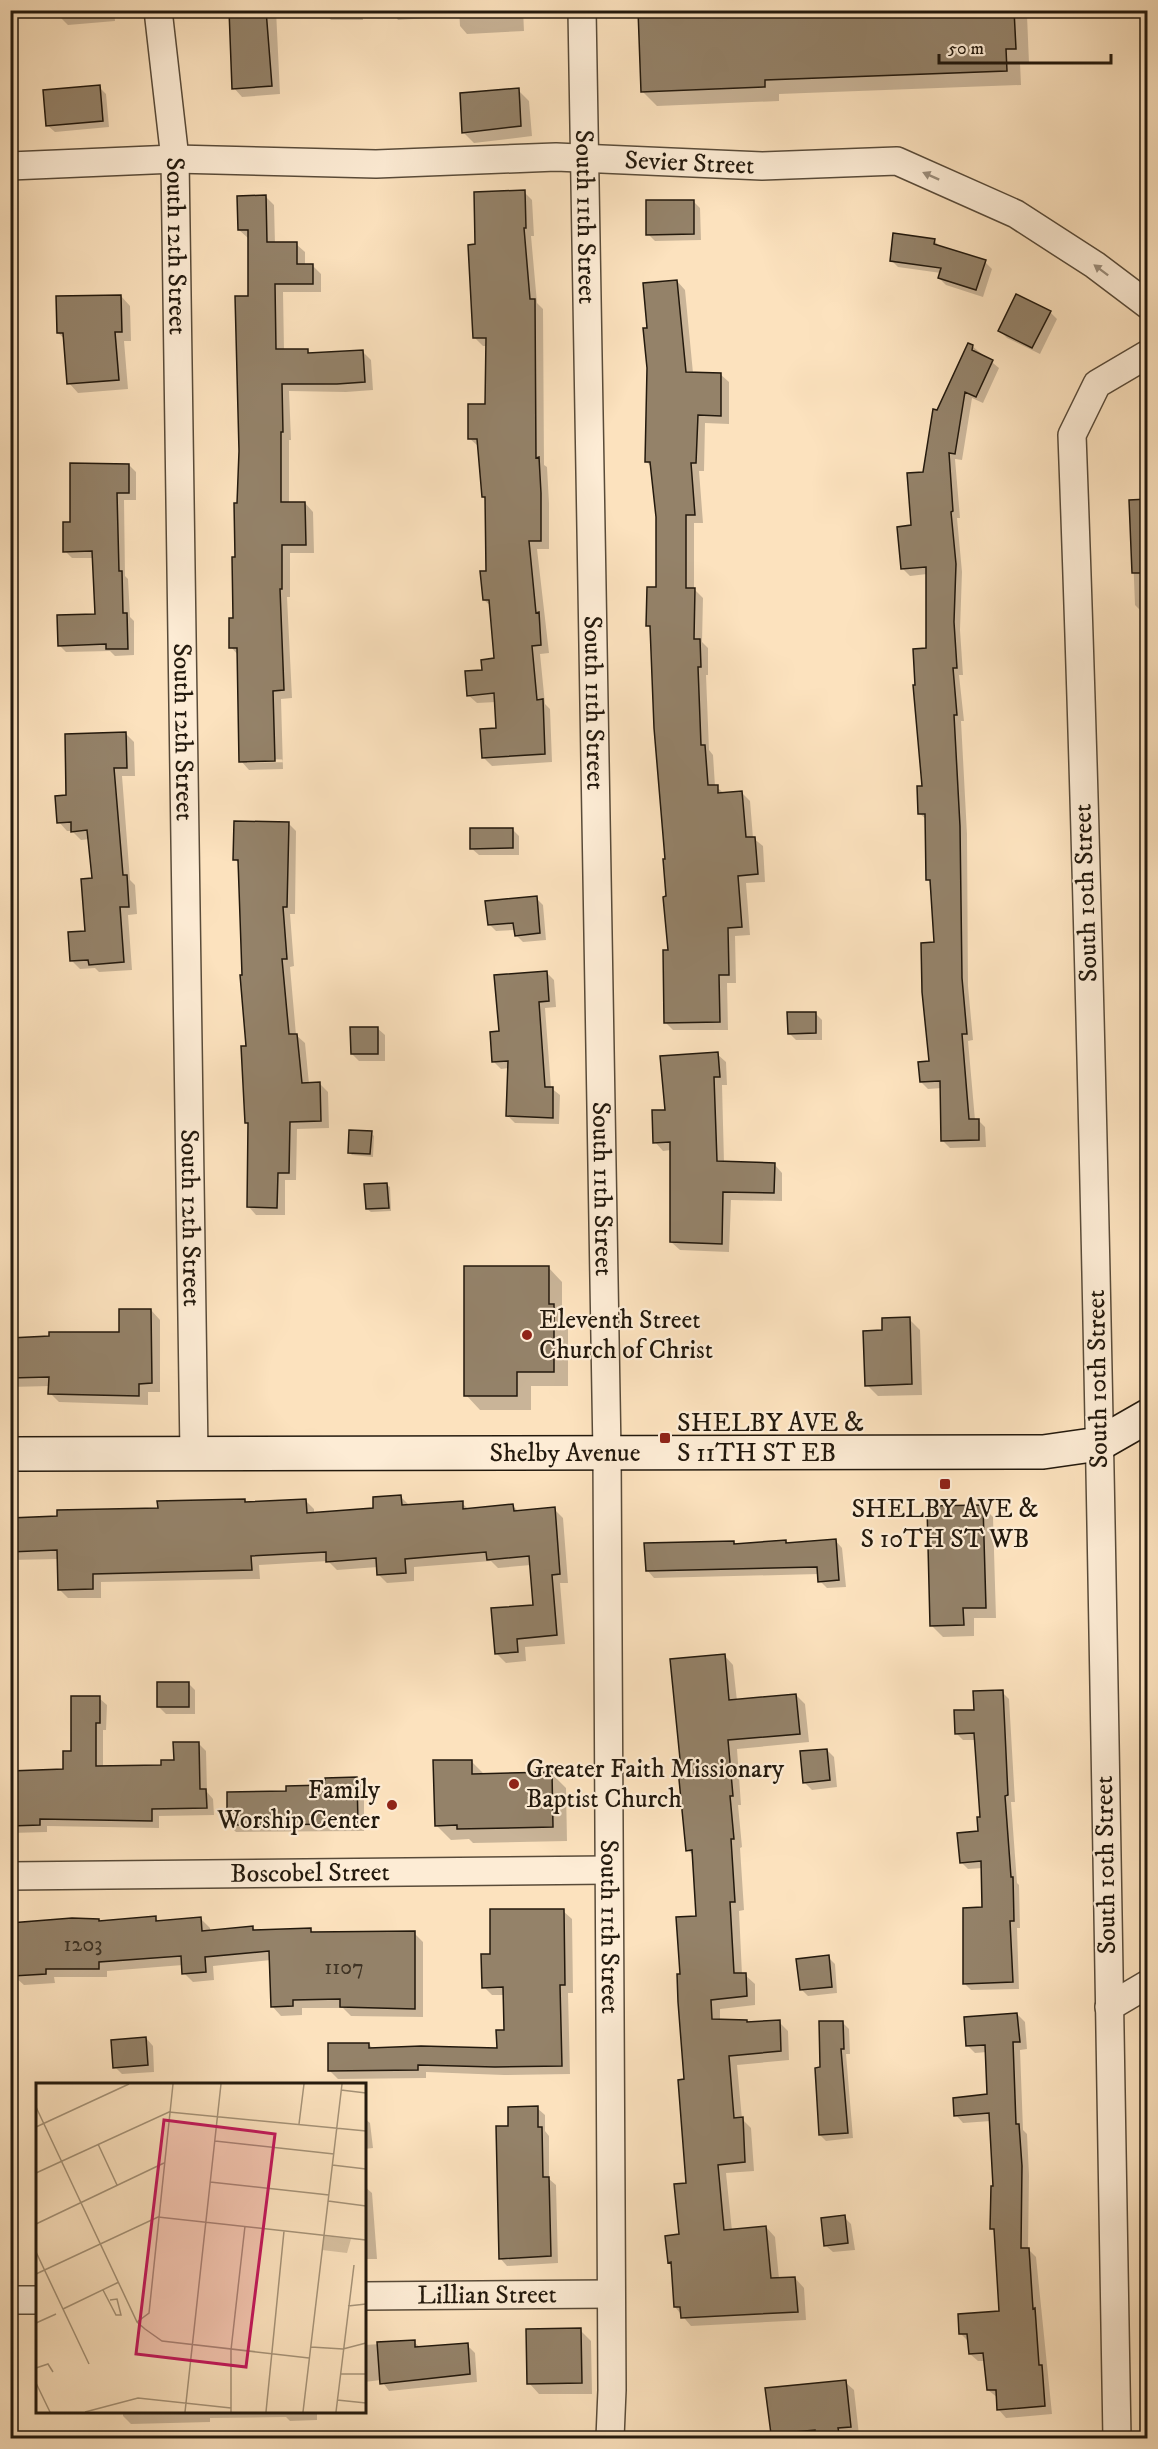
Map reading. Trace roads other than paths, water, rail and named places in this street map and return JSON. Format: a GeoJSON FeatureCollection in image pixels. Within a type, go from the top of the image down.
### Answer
{"type":"FeatureCollection","features":[{"type":"Feature","properties":{"kind":"street","name":"South 12th Street"},"geometry":{"type":"LineString","coordinates":[[158,10],[175,159],[194,1454]]}},
{"type":"Feature","properties":{"kind":"street","name":"South 11th Street"},"geometry":{"type":"LineString","coordinates":[[582,10],[607,1453],[610,2439]]}},
{"type":"Feature","properties":{"kind":"street","name":"Sevier Street"},"geometry":{"type":"LineString","coordinates":[[10,166],[175,159],[376,164],[556,157],[762,166],[897,161],[1016,214],[1095,265],[1148,305]]}},
{"type":"Feature","properties":{"kind":"street","name":"South 10th Street"},"geometry":{"type":"LineString","coordinates":[[1117,2439],[1099,1444],[1086,875],[1072,435],[1097,384],[1148,354]]}},
{"type":"Feature","properties":{"kind":"street","name":"Shelby Avenue"},"geometry":{"type":"LineString","coordinates":[[10,1454],[607,1453],[852,1450],[1043,1452],[1099,1444],[1148,1416]]}},
{"type":"Feature","properties":{"kind":"street","name":"Boscobel Street"},"geometry":{"type":"LineString","coordinates":[[10,1876],[608,1870]]}},
{"type":"Feature","properties":{"kind":"street"},"geometry":{"type":"LineString","coordinates":[[1109,2007],[1148,1984]]}},
{"type":"Feature","properties":{"kind":"street","name":"Lillian Street"},"geometry":{"type":"LineString","coordinates":[[366,2296],[610,2294]]}},
{"type":"Feature","properties":{"kind":"street"},"geometry":{"type":"LineString","coordinates":[[10,2300],[36,2300]]}},
{"type":"Feature","properties":{"kind":"place","name":"Eleventh Street Church of Christ"},"geometry":{"type":"Point","coordinates":[527,1335]}},
{"type":"Feature","properties":{"kind":"place","name":"SHELBY AVE & S 11TH ST EB"},"geometry":{"type":"Point","coordinates":[665,1438]}},
{"type":"Feature","properties":{"kind":"place","name":"SHELBY AVE & S 10TH ST WB"},"geometry":{"type":"Point","coordinates":[945,1484]}},
{"type":"Feature","properties":{"kind":"place","name":"Greater Faith Missionary Baptist Church"},"geometry":{"type":"Point","coordinates":[514,1784]}},
{"type":"Feature","properties":{"kind":"place","name":"Family Worship Center"},"geometry":{"type":"Point","coordinates":[392,1805]}}]}
